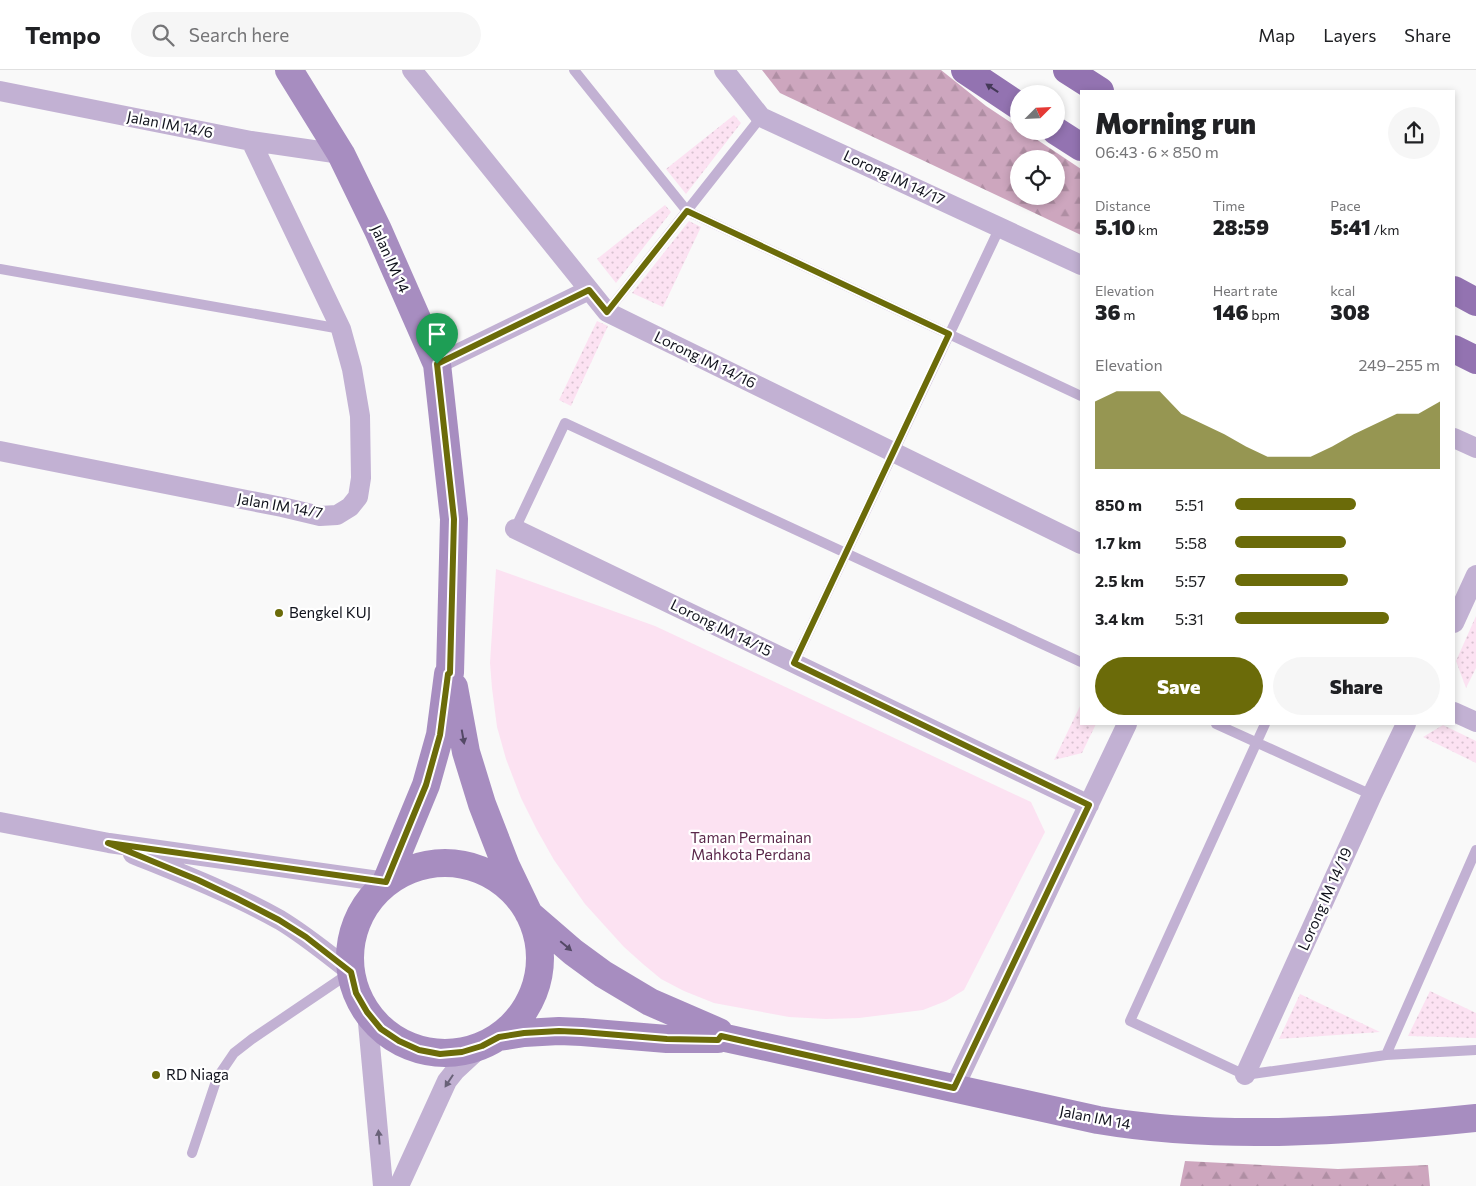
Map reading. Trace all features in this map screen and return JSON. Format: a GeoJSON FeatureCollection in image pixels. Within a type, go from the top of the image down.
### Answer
{"type":"FeatureCollection","features":[{"type":"Feature","properties":{"kind":"main road"},"geometry":{"type":"LineString","coordinates":[[965,70],[1010,100]]}},
{"type":"Feature","properties":{"kind":"main road"},"geometry":{"type":"LineString","coordinates":[[1068,70],[1098,90]]}},
{"type":"Feature","properties":{"kind":"main road"},"geometry":{"type":"LineString","coordinates":[[1065,137],[1080,146]]}},
{"type":"Feature","properties":{"kind":"main road"},"geometry":{"type":"LineString","coordinates":[[1455,291],[1476,302]]}},
{"type":"Feature","properties":{"kind":"main road"},"geometry":{"type":"LineString","coordinates":[[1455,350],[1476,360]]}},
{"type":"Feature","properties":{"kind":"street","name":"Jalan IM 14"},"geometry":{"type":"LineString","coordinates":[[289,70],[341,154],[378,230],[437,364],[454,519],[450,673]]}},
{"type":"Feature","properties":{"kind":"street","name":"Lorong IM 14/17"},"geometry":{"type":"LineString","coordinates":[[724,70],[761,117],[1080,265]]}},
{"type":"Feature","properties":{"kind":"street","name":"Lorong IM 14/16"},"geometry":{"type":"LineString","coordinates":[[419,72],[607,312],[1080,544]]}},
{"type":"Feature","properties":{"kind":"street","name":"Jalan IM 14/6"},"geometry":{"type":"LineString","coordinates":[[0,91],[251,141],[341,154]]}},
{"type":"Feature","properties":{"kind":"street","name":"Jalan IM 14/7"},"geometry":{"type":"LineString","coordinates":[[0,452],[273,505],[320,516],[337,514],[350,506],[358,497],[361,478],[360,416],[352,369],[341,329],[251,141]]}},
{"type":"Feature","properties":{"kind":"street"},"geometry":{"type":"LineString","coordinates":[[437,364],[589,290]]}},
{"type":"Feature","properties":{"kind":"street"},"geometry":{"type":"LineString","coordinates":[[1455,438],[1476,448]]}},
{"type":"Feature","properties":{"kind":"street","name":"Lorong IM 14/15"},"geometry":{"type":"LineString","coordinates":[[514,529],[1089,805]]}},
{"type":"Feature","properties":{"kind":"street"},"geometry":{"type":"LineString","coordinates":[[1455,621],[1476,577]]}},
{"type":"Feature","properties":{"kind":"street"},"geometry":{"type":"LineString","coordinates":[[386,882],[426,785],[440,735],[448,674],[450,673]]}},
{"type":"Feature","properties":{"kind":"street"},"geometry":{"type":"LineString","coordinates":[[399,1186],[447,1082],[455,1071],[514,1024],[526,1008],[534,990],[539,971],[536,932],[506,866],[482,804],[466,752],[452,675],[450,673]]}},
{"type":"Feature","properties":{"kind":"street"},"geometry":{"type":"LineString","coordinates":[[1455,712],[1476,722]]}},
{"type":"Feature","properties":{"kind":"street"},"geometry":{"type":"LineString","coordinates":[[954,1088],[1127,725]]}},
{"type":"Feature","properties":{"kind":"street","name":"Lorong IM 14/19"},"geometry":{"type":"LineString","coordinates":[[1245,1075],[1406,725]]}},
{"type":"Feature","properties":{"kind":"street"},"geometry":{"type":"LineString","coordinates":[[0,822],[108,843],[386,882]]}},
{"type":"Feature","properties":{"kind":"street"},"geometry":{"type":"LineString","coordinates":[[108,843],[198,880],[279,920],[306,937],[351,972]]}},
{"type":"Feature","properties":{"kind":"street"},"geometry":{"type":"LineString","coordinates":[[430,863],[454,863],[477,868],[499,880],[516,896],[529,914],[573,952],[603,974],[650,1002],[719,1032],[721,1036],[718,1040],[667,1039],[559,1031],[524,1033],[491,1041],[462,1052],[440,1054],[419,1050],[399,1041],[381,1029],[367,1012],[356,993],[351,972],[350,950],[354,928],[364,908],[377,890],[386,882],[407,870],[430,863]]}},
{"type":"Feature","properties":{"kind":"street"},"geometry":{"type":"LineString","coordinates":[[367,1012],[383,1186]]}},
{"type":"Feature","properties":{"kind":"street","name":"Jalan IM 14"},"geometry":{"type":"LineString","coordinates":[[721,1036],[1131,1126],[1243,1132],[1312,1132],[1476,1118]]}},
{"type":"Feature","properties":{"kind":"lane"},"geometry":{"type":"LineString","coordinates":[[574,70],[687,211],[1080,396]]}},
{"type":"Feature","properties":{"kind":"lane"},"geometry":{"type":"LineString","coordinates":[[607,312],[761,117]]}},
{"type":"Feature","properties":{"kind":"lane"},"geometry":{"type":"LineString","coordinates":[[794,663],[1000,227]]}},
{"type":"Feature","properties":{"kind":"lane"},"geometry":{"type":"LineString","coordinates":[[0,269],[341,329]]}},
{"type":"Feature","properties":{"kind":"lane"},"geometry":{"type":"LineString","coordinates":[[514,529],[565,423],[1080,662]]}},
{"type":"Feature","properties":{"kind":"lane"},"geometry":{"type":"LineString","coordinates":[[1218,725],[1372,795]]}},
{"type":"Feature","properties":{"kind":"lane"},"geometry":{"type":"LineString","coordinates":[[1264,725],[1130,1021],[1245,1075],[1386,1055],[1476,1050]]}},
{"type":"Feature","properties":{"kind":"lane"},"geometry":{"type":"LineString","coordinates":[[1386,1055],[1476,850]]}},
{"type":"Feature","properties":{"kind":"lane"},"geometry":{"type":"LineString","coordinates":[[192,1153],[217,1078],[234,1053],[351,972]]}},
{"type":"Feature","properties":{"kind":"green space"},"geometry":{"type":"Polygon","coordinates":[[[762,70],[941,70],[986,106],[1010,122],[1010,140],[1038,140],[1052,150],[1010,150],[1010,202],[780,93],[762,70]]]}},
{"type":"Feature","properties":{"kind":"green space"},"geometry":{"type":"Polygon","coordinates":[[[734,115],[741,123],[686,194],[666,169],[734,115]]]}},
{"type":"Feature","properties":{"kind":"green space"},"geometry":{"type":"Polygon","coordinates":[[[1065,158],[1080,168],[1080,235],[1017,205],[1065,205],[1065,158]]]}},
{"type":"Feature","properties":{"kind":"green space"},"geometry":{"type":"Polygon","coordinates":[[[665,205],[671,212],[616,283],[597,259],[665,205]]]}},
{"type":"Feature","properties":{"kind":"green space"},"geometry":{"type":"Polygon","coordinates":[[[689,221],[701,227],[663,307],[632,293],[689,221]]]}},
{"type":"Feature","properties":{"kind":"green space"},"geometry":{"type":"Polygon","coordinates":[[[597,321],[608,326],[571,406],[559,400],[597,321]]]}},
{"type":"Feature","properties":{"kind":"green space","name":"Taman Permainan Mahkota Perdana"},"geometry":{"type":"Polygon","coordinates":[[[496,569],[655,626],[1031,802],[1045,832],[964,990],[946,1001],[923,1010],[859,1018],[789,1017],[714,1003],[684,991],[661,979],[624,947],[585,904],[554,860],[521,798],[506,759],[497,727],[490,663],[496,569]]]}},
{"type":"Feature","properties":{"kind":"green space"},"geometry":{"type":"Polygon","coordinates":[[[1476,616],[1476,668],[1466,688],[1456,661],[1476,616]]]}},
{"type":"Feature","properties":{"kind":"green space"},"geometry":{"type":"Polygon","coordinates":[[[1080,706],[1080,725],[1096,725],[1082,753],[1054,760],[1080,706]]]}},
{"type":"Feature","properties":{"kind":"green space"},"geometry":{"type":"Polygon","coordinates":[[[1443,725],[1476,741],[1476,763],[1423,737],[1443,725]]]}},
{"type":"Feature","properties":{"kind":"green space"},"geometry":{"type":"Polygon","coordinates":[[[1430,991],[1476,1013],[1476,1038],[1408,1036],[1430,991]]]}},
{"type":"Feature","properties":{"kind":"green space"},"geometry":{"type":"Polygon","coordinates":[[[1300,994],[1380,1032],[1279,1039],[1300,994]]]}},
{"type":"Feature","properties":{"kind":"green space"},"geometry":{"type":"Polygon","coordinates":[[[1185,1161],[1338,1169],[1428,1165],[1430,1186],[1180,1186],[1185,1161]]]}},
{"type":"Feature","properties":{"kind":"place","name":"Bengkel KUJ"},"geometry":{"type":"Point","coordinates":[279,613]}},
{"type":"Feature","properties":{"kind":"place","name":"RD Niaga"},"geometry":{"type":"Point","coordinates":[156,1075]}},
{"type":"Feature","properties":{"kind":"route"},"geometry":{"type":"LineString","coordinates":[[687,211],[949,334],[794,663],[1089,805],[954,1088],[721,1036],[718,1040],[667,1039],[559,1031],[499,1037],[482,1046],[462,1052],[440,1054],[419,1050],[399,1041],[381,1029],[367,1012],[356,993],[351,972],[306,937],[279,920],[236,898],[198,880],[108,843],[386,882],[426,785],[440,735],[448,674],[450,673],[454,519],[437,364],[589,290],[607,312],[687,211]]}}]}
